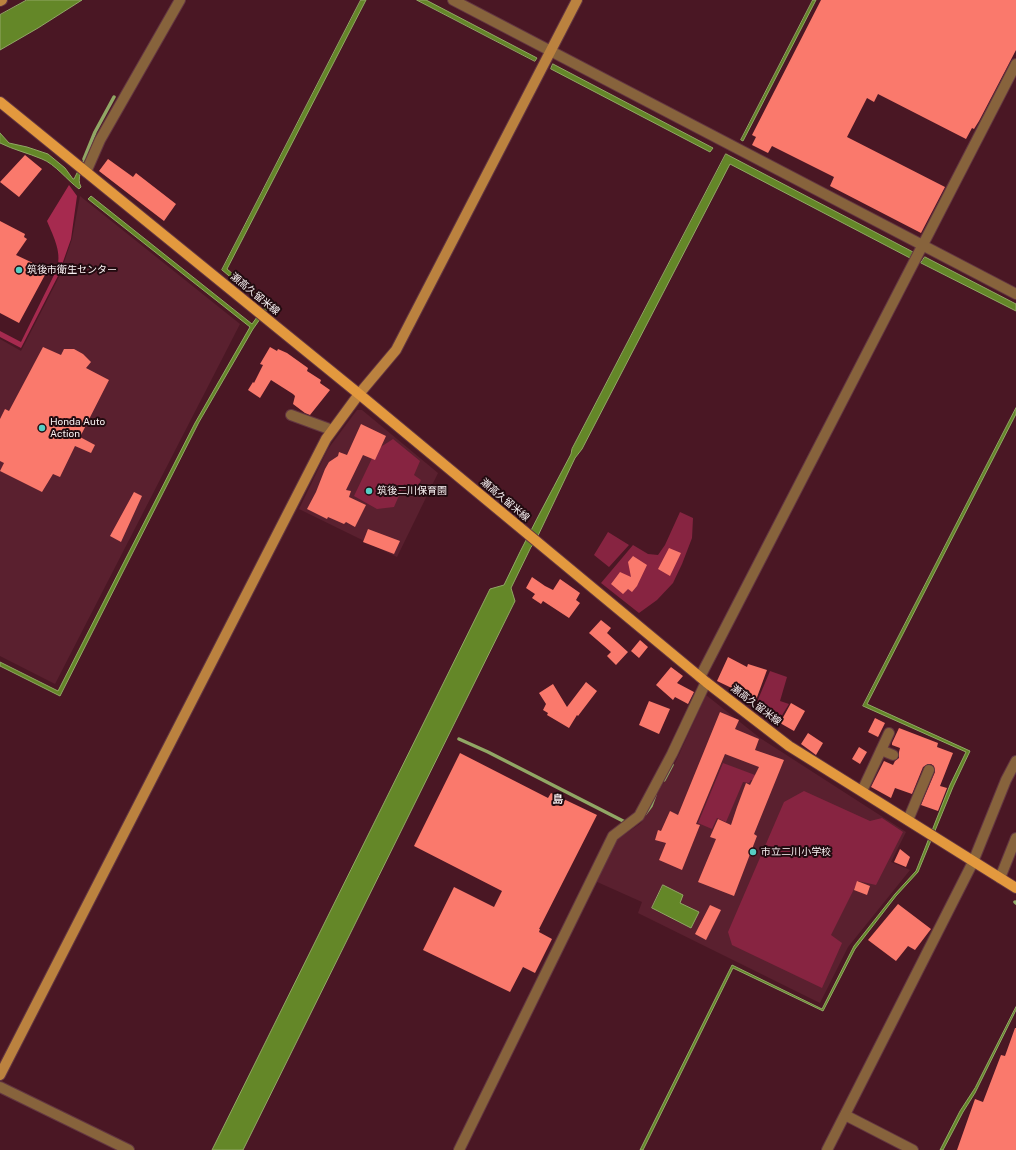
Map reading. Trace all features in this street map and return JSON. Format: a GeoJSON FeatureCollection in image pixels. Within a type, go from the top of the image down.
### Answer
{"type":"FeatureCollection","features":[{"type":"Feature","properties":{"kind":"main road","name":"瀬高久留米線"},"geometry":{"type":"LineString","coordinates":[[0,102],[359,394],[703,680],[789,746],[1016,888]]}},
{"type":"Feature","properties":{"kind":"street"},"geometry":{"type":"LineString","coordinates":[[86,172],[100,140],[180,0]]}},
{"type":"Feature","properties":{"kind":"street"},"geometry":{"type":"LineString","coordinates":[[453,0],[1016,294]]}},
{"type":"Feature","properties":{"kind":"street"},"geometry":{"type":"LineString","coordinates":[[0,1075],[322,446],[359,394],[396,350],[577,0]]}},
{"type":"Feature","properties":{"kind":"street"},"geometry":{"type":"LineString","coordinates":[[458,1150],[613,836],[639,816],[672,754],[703,680],[1016,64]]}},
{"type":"Feature","properties":{"kind":"street"},"geometry":{"type":"LineString","coordinates":[[291,415],[332,430]]}},
{"type":"Feature","properties":{"kind":"street"},"geometry":{"type":"LineString","coordinates":[[862,791],[889,733]]}},
{"type":"Feature","properties":{"kind":"street"},"geometry":{"type":"LineString","coordinates":[[881,750],[893,755]]}},
{"type":"Feature","properties":{"kind":"street"},"geometry":{"type":"LineString","coordinates":[[827,1150],[973,862],[1006,780],[1016,761]]}},
{"type":"Feature","properties":{"kind":"street"},"geometry":{"type":"LineString","coordinates":[[908,820],[929,770]]}},
{"type":"Feature","properties":{"kind":"street"},"geometry":{"type":"LineString","coordinates":[[1000,878],[1016,838]]}},
{"type":"Feature","properties":{"kind":"street"},"geometry":{"type":"LineString","coordinates":[[0,1087],[129,1150]]}},
{"type":"Feature","properties":{"kind":"street"},"geometry":{"type":"LineString","coordinates":[[845,1115],[913,1150]]}},
{"type":"Feature","properties":{"kind":"shaded area"},"geometry":{"type":"Polygon","coordinates":[[[27,0],[82,0],[0,50],[0,15],[27,0]]]}},
{"type":"Feature","properties":{"kind":"shaded area"},"geometry":{"type":"Polygon","coordinates":[[[361,0],[366,0],[227,269],[270,305],[253,329],[199,422],[60,696],[0,666],[0,662],[58,691],[195,423],[250,327],[88,199],[91,196],[252,324],[265,306],[222,270],[361,0]]]}},
{"type":"Feature","properties":{"kind":"shaded area"},"geometry":{"type":"Polygon","coordinates":[[[417,0],[426,0],[537,58],[535,61],[417,0]]]}},
{"type":"Feature","properties":{"kind":"shaded area"},"geometry":{"type":"Polygon","coordinates":[[[813,0],[816,0],[743,141],[741,140],[813,0]]]}},
{"type":"Feature","properties":{"kind":"shaded area"},"geometry":{"type":"Polygon","coordinates":[[[553,64],[713,148],[710,152],[551,69],[553,64]]]}},
{"type":"Feature","properties":{"kind":"shaded area"},"geometry":{"type":"Polygon","coordinates":[[[0,133],[9,143],[48,154],[65,168],[73,179],[84,159],[79,177],[81,187],[79,189],[47,161],[0,143],[0,133]]]}},
{"type":"Feature","properties":{"kind":"shaded area"},"geometry":{"type":"Polygon","coordinates":[[[726,154],[913,252],[910,258],[730,164],[582,449],[575,458],[534,544],[531,547],[511,588],[515,601],[243,1150],[212,1150],[490,589],[504,585],[528,535],[571,454],[572,449],[726,154]]]}},
{"type":"Feature","properties":{"kind":"shaded area"},"geometry":{"type":"Polygon","coordinates":[[[69,185],[77,196],[71,239],[58,276],[21,348],[0,337],[0,331],[21,342],[56,271],[59,258],[57,246],[47,221],[69,185]]]}},
{"type":"Feature","properties":{"kind":"shaded area"},"geometry":{"type":"Polygon","coordinates":[[[80,196],[240,324],[55,684],[0,656],[0,339],[21,351],[59,277],[72,239],[80,196]]]}},
{"type":"Feature","properties":{"kind":"shaded area"},"geometry":{"type":"Polygon","coordinates":[[[925,257],[1016,304],[1016,311],[921,263],[925,257]]]}},
{"type":"Feature","properties":{"kind":"shaded area"},"geometry":{"type":"Polygon","coordinates":[[[1016,408],[1016,414],[867,704],[970,751],[953,787],[918,872],[896,896],[855,949],[823,1011],[733,968],[643,1150],[640,1150],[732,965],[822,1009],[854,946],[895,894],[916,871],[950,785],[966,752],[863,706],[1016,408]]]}},
{"type":"Feature","properties":{"kind":"shaded area","name":"筑後二川保育園"},"geometry":{"type":"Polygon","coordinates":[[[357,410],[362,410],[438,473],[397,557],[299,509],[328,449],[357,410]]]}},
{"type":"Feature","properties":{"kind":"shaded area"},"geometry":{"type":"Polygon","coordinates":[[[393,439],[420,461],[414,475],[421,480],[417,489],[404,484],[394,507],[377,509],[354,496],[376,450],[393,439]]]}},
{"type":"Feature","properties":{"kind":"shaded area"},"geometry":{"type":"Polygon","coordinates":[[[680,512],[693,518],[692,538],[682,564],[673,583],[657,600],[639,613],[601,583],[633,545],[648,554],[658,555],[665,545],[680,512]]]}},
{"type":"Feature","properties":{"kind":"shaded area"},"geometry":{"type":"Polygon","coordinates":[[[608,532],[629,545],[609,567],[594,555],[608,532]]]}},
{"type":"Feature","properties":{"kind":"shaded area"},"geometry":{"type":"Polygon","coordinates":[[[770,671],[787,677],[780,701],[789,704],[776,725],[754,709],[770,671]]]}},
{"type":"Feature","properties":{"kind":"shaded area","name":"市立二川小学校"},"geometry":{"type":"Polygon","coordinates":[[[706,695],[760,738],[906,832],[891,862],[910,870],[848,947],[820,1003],[638,913],[642,902],[595,881],[614,842],[641,823],[676,761],[706,695]]]}},
{"type":"Feature","properties":{"kind":"shaded area"},"geometry":{"type":"Polygon","coordinates":[[[723,763],[755,775],[754,780],[751,780],[749,783],[743,782],[726,822],[717,818],[712,829],[698,823],[723,763]]]}},
{"type":"Feature","properties":{"kind":"shaded area"},"geometry":{"type":"Polygon","coordinates":[[[804,791],[870,821],[882,818],[903,832],[876,885],[858,881],[831,935],[842,943],[822,988],[732,945],[728,932],[784,802],[804,791]]]}},
{"type":"Feature","properties":{"kind":"shaded area"},"geometry":{"type":"Polygon","coordinates":[[[663,885],[683,895],[680,903],[699,912],[691,928],[652,908],[663,885]]]}},
{"type":"Feature","properties":{"kind":"shaded area"},"geometry":{"type":"Polygon","coordinates":[[[1016,1007],[1016,1010],[975,1093],[943,1150],[940,1150],[960,1111],[975,1088],[1016,1007]]]}},
{"type":"Feature","properties":{"kind":"building"},"geometry":{"type":"Polygon","coordinates":[[[821,0],[1016,0],[1016,50],[979,121],[974,129],[972,128],[966,139],[878,94],[874,102],[867,98],[847,137],[945,187],[921,233],[830,186],[834,177],[772,146],[768,153],[752,145],[756,137],[752,135],[821,0]]]}},
{"type":"Feature","properties":{"kind":"building"},"geometry":{"type":"Polygon","coordinates":[[[25,155],[42,169],[19,197],[0,182],[25,155]]]}},
{"type":"Feature","properties":{"kind":"building"},"geometry":{"type":"Polygon","coordinates":[[[108,159],[133,177],[136,173],[176,204],[164,221],[99,171],[108,159]]]}},
{"type":"Feature","properties":{"kind":"building","name":"筑後市衛生センター"},"geometry":{"type":"Polygon","coordinates":[[[0,221],[25,234],[24,237],[27,239],[16,255],[33,263],[31,267],[46,273],[19,323],[0,313],[0,221]]]}},
{"type":"Feature","properties":{"kind":"building","name":"Honda Auto Action"},"geometry":{"type":"Polygon","coordinates":[[[43,347],[61,355],[64,349],[74,349],[83,354],[91,362],[86,368],[109,380],[80,437],[95,445],[91,453],[75,446],[60,477],[53,474],[42,492],[0,471],[4,463],[0,461],[0,419],[5,409],[9,411],[43,347]]]}},
{"type":"Feature","properties":{"kind":"building"},"geometry":{"type":"Polygon","coordinates":[[[270,347],[277,351],[278,349],[287,353],[308,368],[307,371],[321,380],[320,383],[330,390],[310,415],[293,404],[295,396],[293,394],[271,380],[260,398],[248,390],[253,382],[254,383],[263,365],[260,364],[270,347]]]}},
{"type":"Feature","properties":{"kind":"building"},"geometry":{"type":"Polygon","coordinates":[[[361,424],[386,436],[375,460],[363,455],[346,490],[351,491],[349,497],[366,505],[355,527],[346,522],[344,524],[328,517],[327,519],[307,509],[329,462],[338,456],[339,452],[347,455],[361,424]]]}},
{"type":"Feature","properties":{"kind":"building"},"geometry":{"type":"Polygon","coordinates":[[[134,492],[142,496],[121,542],[110,536],[134,492]]]}},
{"type":"Feature","properties":{"kind":"building"},"geometry":{"type":"Polygon","coordinates":[[[368,529],[400,541],[394,554],[363,542],[368,529]]]}},
{"type":"Feature","properties":{"kind":"building"},"geometry":{"type":"Polygon","coordinates":[[[669,548],[681,553],[670,576],[658,569],[669,548]]]}},
{"type":"Feature","properties":{"kind":"building"},"geometry":{"type":"Polygon","coordinates":[[[633,556],[647,565],[637,586],[632,592],[628,589],[623,594],[611,584],[620,572],[631,577],[628,562],[633,556]]]}},
{"type":"Feature","properties":{"kind":"building"},"geometry":{"type":"Polygon","coordinates":[[[532,577],[553,590],[560,579],[580,593],[576,600],[580,603],[569,618],[543,601],[541,604],[532,598],[535,594],[526,588],[532,577]]]}},
{"type":"Feature","properties":{"kind":"building"},"geometry":{"type":"Polygon","coordinates":[[[601,620],[611,628],[607,633],[628,652],[616,665],[607,656],[611,652],[589,633],[601,620]]]}},
{"type":"Feature","properties":{"kind":"building"},"geometry":{"type":"Polygon","coordinates":[[[640,640],[648,647],[639,658],[631,651],[640,640]]]}},
{"type":"Feature","properties":{"kind":"building"},"geometry":{"type":"Polygon","coordinates":[[[728,657],[747,667],[748,664],[767,670],[756,700],[738,693],[738,691],[717,681],[728,657]]]}},
{"type":"Feature","properties":{"kind":"building"},"geometry":{"type":"Polygon","coordinates":[[[671,667],[683,676],[677,683],[694,692],[688,704],[675,697],[673,700],[656,685],[671,667]]]}},
{"type":"Feature","properties":{"kind":"building"},"geometry":{"type":"Polygon","coordinates":[[[586,682],[597,691],[578,716],[577,715],[569,728],[547,715],[548,713],[543,710],[546,704],[539,693],[553,684],[567,707],[586,682]]]}},
{"type":"Feature","properties":{"kind":"building"},"geometry":{"type":"Polygon","coordinates":[[[649,701],[670,709],[659,734],[639,725],[649,701]]]}},
{"type":"Feature","properties":{"kind":"building"},"geometry":{"type":"Polygon","coordinates":[[[791,703],[805,711],[794,731],[780,723],[791,703]]]}},
{"type":"Feature","properties":{"kind":"building"},"geometry":{"type":"Polygon","coordinates":[[[720,712],[739,720],[735,729],[759,739],[755,750],[784,760],[754,834],[757,836],[734,896],[698,882],[716,839],[710,837],[718,819],[731,825],[746,783],[750,785],[759,767],[725,754],[696,824],[700,825],[682,870],[659,860],[666,843],[655,840],[658,830],[661,831],[670,811],[678,815],[720,712]]]}},
{"type":"Feature","properties":{"kind":"building"},"geometry":{"type":"Polygon","coordinates":[[[875,718],[885,723],[878,737],[868,732],[875,718]]]}},
{"type":"Feature","properties":{"kind":"building"},"geometry":{"type":"Polygon","coordinates":[[[899,728],[938,743],[937,747],[953,753],[940,786],[947,788],[938,811],[921,805],[935,772],[934,766],[931,764],[923,767],[912,794],[895,788],[891,798],[871,787],[884,761],[893,765],[899,758],[900,748],[892,745],[892,743],[899,728]]]}},
{"type":"Feature","properties":{"kind":"building"},"geometry":{"type":"Polygon","coordinates":[[[808,733],[823,743],[816,755],[801,744],[808,733]]]}},
{"type":"Feature","properties":{"kind":"building"},"geometry":{"type":"Polygon","coordinates":[[[859,747],[867,752],[860,764],[852,759],[859,747]]]}},
{"type":"Feature","properties":{"kind":"building"},"geometry":{"type":"Polygon","coordinates":[[[460,753],[548,798],[551,793],[597,815],[539,929],[539,932],[552,939],[535,973],[523,967],[510,992],[423,950],[454,887],[494,907],[502,891],[414,846],[460,753]]]}},
{"type":"Feature","properties":{"kind":"building"},"geometry":{"type":"Polygon","coordinates":[[[900,849],[910,857],[906,867],[894,862],[900,849]]]}},
{"type":"Feature","properties":{"kind":"building"},"geometry":{"type":"Polygon","coordinates":[[[857,881],[870,886],[867,895],[854,890],[857,881]]]}},
{"type":"Feature","properties":{"kind":"building"},"geometry":{"type":"Polygon","coordinates":[[[898,904],[931,929],[915,950],[908,946],[896,961],[868,940],[898,904]]]}},
{"type":"Feature","properties":{"kind":"building"},"geometry":{"type":"Polygon","coordinates":[[[710,905],[721,910],[706,940],[695,934],[710,905]]]}},
{"type":"Feature","properties":{"kind":"building"},"geometry":{"type":"Polygon","coordinates":[[[1015,1028],[1016,1150],[957,1150],[975,1099],[983,1102],[1001,1055],[1005,1056],[1015,1028]]]}},
{"type":"Feature","properties":{"kind":"waterway"},"geometry":{"type":"LineString","coordinates":[[84,159],[95,132],[114,97]]}},
{"type":"Feature","properties":{"kind":"waterway"},"geometry":{"type":"LineString","coordinates":[[459,739],[488,752],[627,823]]}},
{"type":"Feature","properties":{"kind":"waterway"},"geometry":{"type":"LineString","coordinates":[[664,780],[672,765]]}},
{"type":"Feature","properties":{"kind":"waterway"},"geometry":{"type":"LineString","coordinates":[[645,814],[651,806],[655,795]]}},
{"type":"Feature","properties":{"kind":"place","name":"筑後市衛生センター"},"geometry":{"type":"Point","coordinates":[19,270]}},
{"type":"Feature","properties":{"kind":"place","name":"Honda Auto Action"},"geometry":{"type":"Point","coordinates":[42,428]}},
{"type":"Feature","properties":{"kind":"place","name":"筑後二川保育園"},"geometry":{"type":"Point","coordinates":[369,491]}},
{"type":"Feature","properties":{"kind":"place","name":"市立二川小学校"},"geometry":{"type":"Point","coordinates":[753,852]}},
{"type":"Feature","properties":{"kind":"district","name":"島"},"geometry":{"type":"Point","coordinates":[558,800]}}]}
